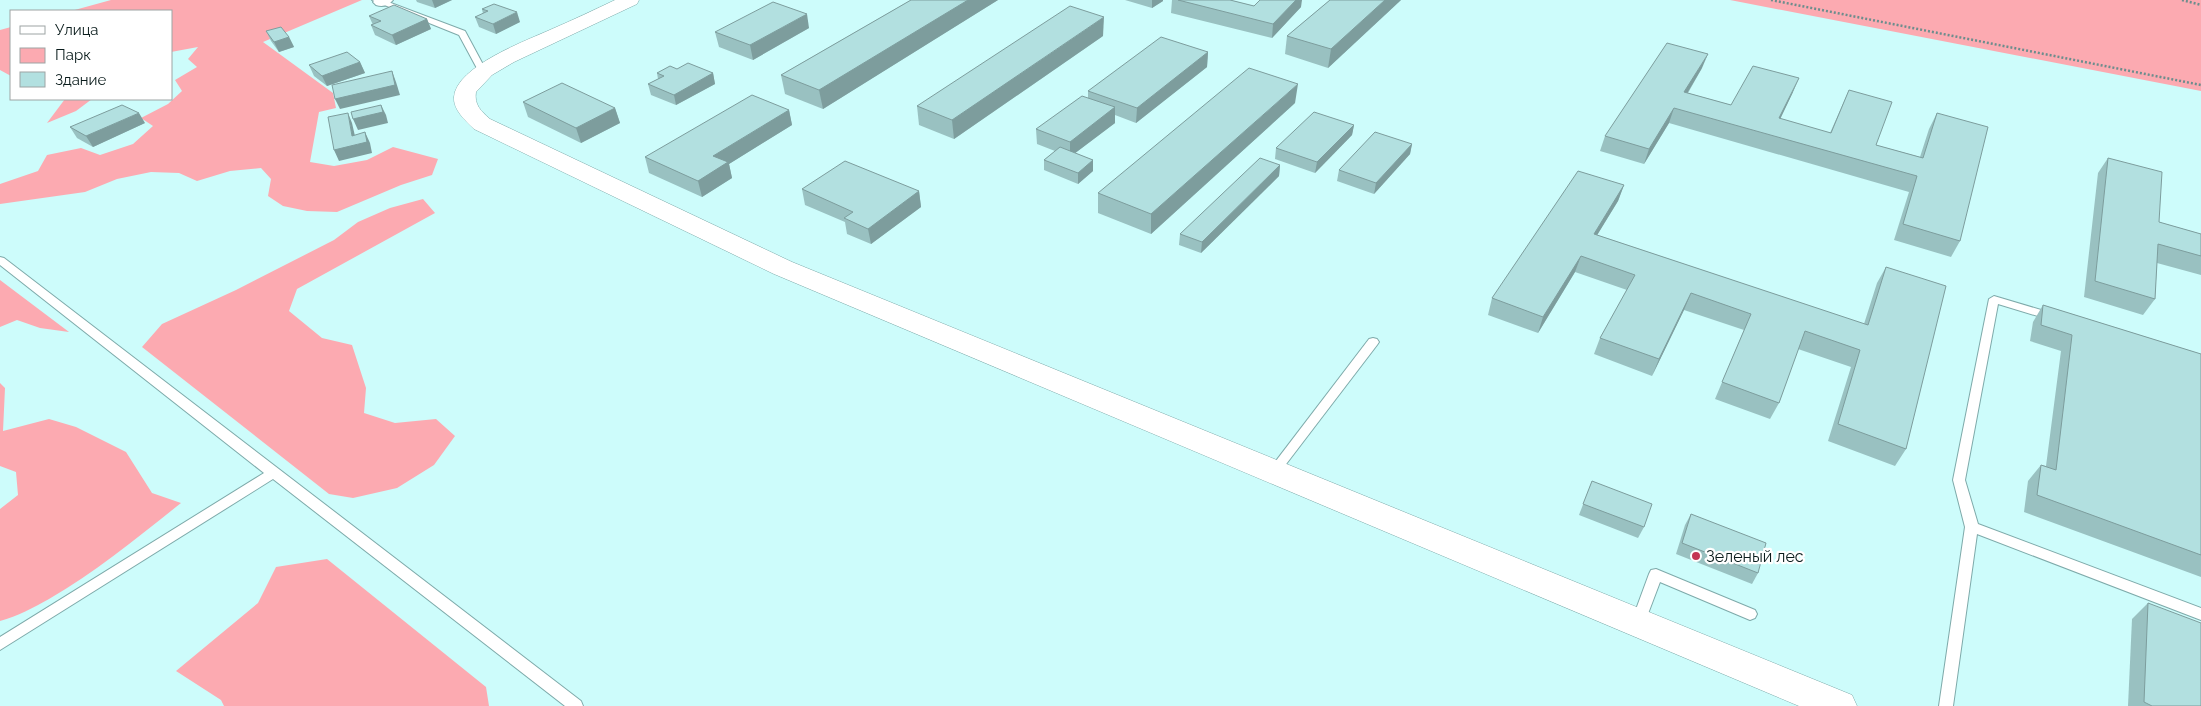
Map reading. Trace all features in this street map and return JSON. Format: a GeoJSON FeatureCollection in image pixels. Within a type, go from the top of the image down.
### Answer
{"type":"FeatureCollection","features":[{"type":"Feature","properties":{"kind":"main road"},"geometry":{"type":"LineString","coordinates":[[630,0],[515,54],[483,72],[468,87],[465,100],[468,112],[482,124],[782,268],[1839,706]]}},
{"type":"Feature","properties":{"kind":"lane"},"geometry":{"type":"LineString","coordinates":[[381,1],[462,33],[483,72]]}},
{"type":"Feature","properties":{"kind":"lane"},"geometry":{"type":"LineString","coordinates":[[0,260],[576,706]]}},
{"type":"Feature","properties":{"kind":"lane"},"geometry":{"type":"LineString","coordinates":[[1946,706],[1972,527],[1959,480],[1994,299],[2069,322]]}},
{"type":"Feature","properties":{"kind":"lane"},"geometry":{"type":"LineString","coordinates":[[1273,473],[1373,342]]}},
{"type":"Feature","properties":{"kind":"lane"},"geometry":{"type":"LineString","coordinates":[[1,641],[273,473]]}},
{"type":"Feature","properties":{"kind":"lane"},"geometry":{"type":"LineString","coordinates":[[1972,527],[2201,614]]}},
{"type":"Feature","properties":{"kind":"lane"},"geometry":{"type":"LineString","coordinates":[[1638,623],[1656,574],[1750,614]]}},
{"type":"Feature","properties":{"kind":"path"},"geometry":{"type":"LineString","coordinates":[[1771,0],[2201,85]]}},
{"type":"Feature","properties":{"kind":"path"},"geometry":{"type":"LineString","coordinates":[[2182,0],[2201,5]]}},
{"type":"Feature","properties":{"kind":"green space"},"geometry":{"type":"Polygon","coordinates":[[[111,0],[362,0],[263,42],[333,93],[336,108],[319,112],[310,162],[334,166],[367,160],[393,147],[438,159],[432,175],[401,185],[337,212],[307,211],[283,206],[268,196],[271,179],[261,168],[230,171],[197,181],[179,173],[151,172],[117,179],[85,192],[0,204],[0,184],[38,171],[47,155],[81,148],[100,155],[133,144],[153,126],[141,118],[168,104],[182,91],[175,80],[197,67],[188,59],[198,47],[172,52],[172,10],[75,10],[111,0]]]}},
{"type":"Feature","properties":{"kind":"green space"},"geometry":{"type":"Polygon","coordinates":[[[1730,0],[2201,0],[2201,91],[1730,0]]]}},
{"type":"Feature","properties":{"kind":"green space"},"geometry":{"type":"Polygon","coordinates":[[[10,27],[10,75],[0,70],[0,30],[10,27]]]}},
{"type":"Feature","properties":{"kind":"green space"},"geometry":{"type":"Polygon","coordinates":[[[64,100],[91,100],[76,111],[47,123],[64,100]]]}},
{"type":"Feature","properties":{"kind":"green space"},"geometry":{"type":"Polygon","coordinates":[[[423,199],[435,213],[297,289],[289,311],[322,338],[352,345],[366,388],[364,413],[395,423],[436,419],[455,436],[434,465],[397,488],[353,498],[329,494],[142,347],[162,324],[236,290],[334,240],[358,222],[390,208],[423,199]]]}},
{"type":"Feature","properties":{"kind":"green space"},"geometry":{"type":"Polygon","coordinates":[[[0,280],[69,332],[40,328],[17,320],[0,327],[0,280]]]}},
{"type":"Feature","properties":{"kind":"green space"},"geometry":{"type":"Polygon","coordinates":[[[0,383],[5,388],[3,431],[49,419],[76,427],[126,452],[152,493],[181,503],[117,554],[66,589],[31,609],[0,621],[0,509],[18,495],[16,472],[0,466],[0,383]]]}},
{"type":"Feature","properties":{"kind":"green space"},"geometry":{"type":"Polygon","coordinates":[[[327,559],[486,687],[489,706],[224,706],[221,700],[176,671],[258,603],[276,567],[327,559]]]}},
{"type":"Feature","properties":{"kind":"building"},"geometry":{"type":"Polygon","coordinates":[[[911,0],[968,0],[819,90],[781,75],[911,0]]]}},
{"type":"Feature","properties":{"kind":"building"},"geometry":{"type":"Polygon","coordinates":[[[1178,0],[1230,0],[1254,6],[1260,0],[1296,0],[1273,24],[1178,0]]]}},
{"type":"Feature","properties":{"kind":"building"},"geometry":{"type":"Polygon","coordinates":[[[1330,0],[1385,0],[1331,49],[1287,36],[1330,0]]]}},
{"type":"Feature","properties":{"kind":"building"},"geometry":{"type":"Polygon","coordinates":[[[773,2],[807,14],[750,45],[715,32],[773,2]]]}},
{"type":"Feature","properties":{"kind":"building"},"geometry":{"type":"Polygon","coordinates":[[[494,4],[517,12],[493,24],[475,17],[488,11],[482,9],[494,4]]]}},
{"type":"Feature","properties":{"kind":"building"},"geometry":{"type":"Polygon","coordinates":[[[394,5],[427,19],[392,35],[371,25],[381,21],[369,16],[394,5]]]}},
{"type":"Feature","properties":{"kind":"building"},"geometry":{"type":"Polygon","coordinates":[[[1070,6],[1104,17],[952,120],[917,106],[1070,6]]]}},
{"type":"Feature","properties":{"kind":"building"},"geometry":{"type":"Polygon","coordinates":[[[281,27],[289,37],[274,42],[266,31],[281,27]]]}},
{"type":"Feature","properties":{"kind":"building"},"geometry":{"type":"Polygon","coordinates":[[[1161,37],[1208,52],[1137,108],[1088,91],[1161,37]]]}},
{"type":"Feature","properties":{"kind":"building"},"geometry":{"type":"Polygon","coordinates":[[[1667,43],[1708,54],[1684,92],[1731,105],[1753,66],[1799,78],[1779,118],[1831,133],[1849,90],[1892,102],[1876,145],[1923,158],[1937,113],[1988,127],[1960,241],[1903,224],[1917,176],[1674,108],[1649,149],[1605,136],[1667,43]]]}},
{"type":"Feature","properties":{"kind":"building"},"geometry":{"type":"Polygon","coordinates":[[[347,52],[360,62],[322,76],[309,65],[347,52]]]}},
{"type":"Feature","properties":{"kind":"building"},"geometry":{"type":"Polygon","coordinates":[[[688,63],[713,73],[674,95],[648,84],[664,76],[657,73],[670,66],[677,69],[688,63]]]}},
{"type":"Feature","properties":{"kind":"building"},"geometry":{"type":"Polygon","coordinates":[[[1249,68],[1298,84],[1151,214],[1098,193],[1249,68]]]}},
{"type":"Feature","properties":{"kind":"building"},"geometry":{"type":"Polygon","coordinates":[[[392,71],[395,85],[335,99],[332,85],[392,71]]]}},
{"type":"Feature","properties":{"kind":"building"},"geometry":{"type":"Polygon","coordinates":[[[562,83],[615,108],[576,128],[523,102],[562,83]]]}},
{"type":"Feature","properties":{"kind":"building"},"geometry":{"type":"Polygon","coordinates":[[[752,95],[789,110],[713,156],[728,162],[698,181],[645,157],[752,95]]]}},
{"type":"Feature","properties":{"kind":"building"},"geometry":{"type":"Polygon","coordinates":[[[1082,96],[1115,107],[1070,142],[1036,129],[1082,96]]]}},
{"type":"Feature","properties":{"kind":"building"},"geometry":{"type":"Polygon","coordinates":[[[122,105],[139,113],[86,136],[70,127],[122,105]]]}},
{"type":"Feature","properties":{"kind":"building"},"geometry":{"type":"Polygon","coordinates":[[[381,105],[383,112],[353,119],[351,112],[381,105]]]}},
{"type":"Feature","properties":{"kind":"building"},"geometry":{"type":"Polygon","coordinates":[[[1314,112],[1354,125],[1317,162],[1276,148],[1314,112]]]}},
{"type":"Feature","properties":{"kind":"building"},"geometry":{"type":"Polygon","coordinates":[[[348,113],[352,136],[365,132],[367,142],[334,150],[328,117],[348,113]]]}},
{"type":"Feature","properties":{"kind":"building"},"geometry":{"type":"Polygon","coordinates":[[[1375,132],[1412,144],[1376,183],[1339,170],[1375,132]]]}},
{"type":"Feature","properties":{"kind":"building"},"geometry":{"type":"Polygon","coordinates":[[[1060,147],[1093,160],[1078,173],[1044,160],[1060,147]]]}},
{"type":"Feature","properties":{"kind":"building"},"geometry":{"type":"Polygon","coordinates":[[[1260,158],[1280,165],[1202,242],[1180,234],[1260,158]]]}},
{"type":"Feature","properties":{"kind":"building"},"geometry":{"type":"Polygon","coordinates":[[[2108,158],[2162,172],[2159,222],[2201,234],[2201,256],[2158,244],[2155,299],[2095,281],[2108,158]]]}},
{"type":"Feature","properties":{"kind":"building"},"geometry":{"type":"Polygon","coordinates":[[[845,161],[919,191],[868,229],[844,218],[853,212],[802,189],[845,161]]]}},
{"type":"Feature","properties":{"kind":"building"},"geometry":{"type":"Polygon","coordinates":[[[1578,171],[1624,185],[1594,234],[1868,325],[1886,267],[1946,286],[1906,449],[1838,424],[1860,350],[1805,331],[1779,403],[1722,382],[1751,314],[1691,293],[1659,359],[1600,338],[1635,275],[1581,256],[1543,317],[1492,298],[1578,171]]]}},
{"type":"Feature","properties":{"kind":"building"},"geometry":{"type":"Polygon","coordinates":[[[2043,305],[2201,354],[2201,555],[2037,495],[2041,465],[2056,470],[2072,335],[2041,325],[2043,305]]]}},
{"type":"Feature","properties":{"kind":"building"},"geometry":{"type":"Polygon","coordinates":[[[1592,481],[1652,504],[1644,527],[1583,504],[1592,481]]]}},
{"type":"Feature","properties":{"kind":"building"},"geometry":{"type":"Polygon","coordinates":[[[1691,514],[1766,543],[1758,573],[1682,543],[1691,514]]]}},
{"type":"Feature","properties":{"kind":"building"},"geometry":{"type":"Polygon","coordinates":[[[2148,603],[2201,623],[2201,706],[2152,706],[2144,702],[2148,603]]]}},
{"type":"Feature","properties":{"kind":"place","name":"Зеленый лес"},"geometry":{"type":"Point","coordinates":[1696,556]}}]}
